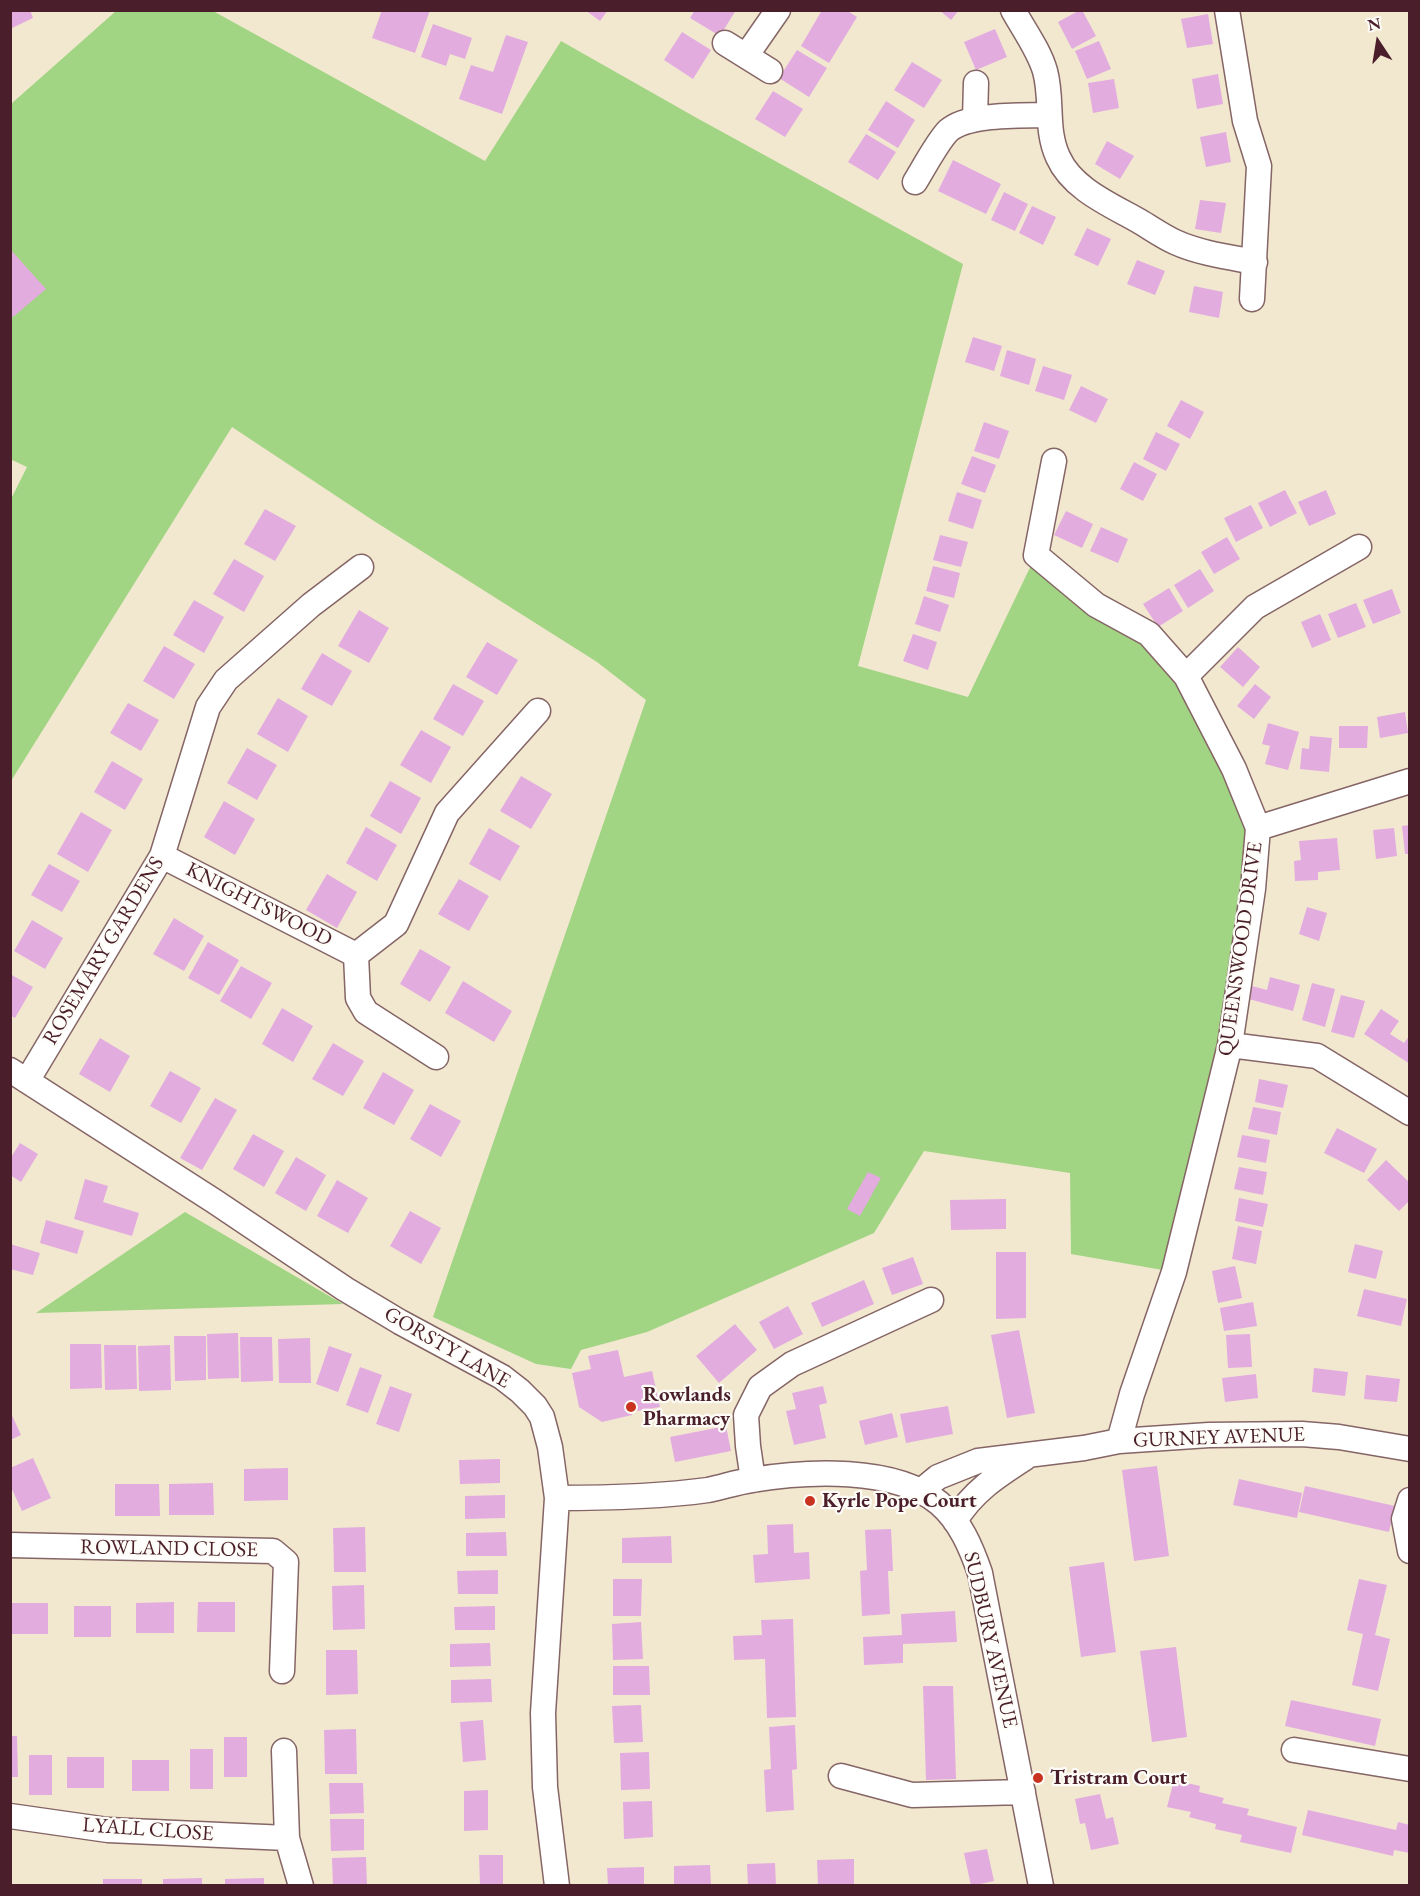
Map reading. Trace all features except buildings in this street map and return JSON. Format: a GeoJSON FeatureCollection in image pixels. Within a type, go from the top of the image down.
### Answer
{"type":"FeatureCollection","features":[{"type":"Feature","properties":{"kind":"street"},"geometry":{"type":"LineString","coordinates":[[746,56],[778,10]]}},
{"type":"Feature","properties":{"kind":"street"},"geometry":{"type":"LineString","coordinates":[[1013,10],[1040,57],[1045,72],[1051,137],[1065,170],[1094,196],[1176,243],[1212,254],[1255,262]]}},
{"type":"Feature","properties":{"kind":"street"},"geometry":{"type":"LineString","coordinates":[[1227,10],[1245,121],[1259,166],[1252,299]]}},
{"type":"Feature","properties":{"kind":"street"},"geometry":{"type":"LineString","coordinates":[[725,43],[770,71]]}},
{"type":"Feature","properties":{"kind":"street"},"geometry":{"type":"LineString","coordinates":[[975,119],[976,83]]}},
{"type":"Feature","properties":{"kind":"street"},"geometry":{"type":"LineString","coordinates":[[915,182],[948,131],[960,124],[975,119],[1048,115]]}},
{"type":"Feature","properties":{"kind":"street","name":"QUEENSWOOD DRIVE"},"geometry":{"type":"LineString","coordinates":[[1054,461],[1036,555],[1096,605],[1149,634],[1186,676],[1234,770],[1258,828],[1252,889],[1230,1045],[1174,1272],[1132,1394],[1119,1441]]}},
{"type":"Feature","properties":{"kind":"street"},"geometry":{"type":"LineString","coordinates":[[1186,676],[1255,607],[1359,547]]}},
{"type":"Feature","properties":{"kind":"street","name":"ROSEMARY GARDENS"},"geometry":{"type":"LineString","coordinates":[[19,1076],[162,856],[208,707],[226,680],[311,606],[361,567]]}},
{"type":"Feature","properties":{"kind":"street","name":"KNIGHTSWOOD"},"geometry":{"type":"LineString","coordinates":[[356,955],[396,924],[447,813],[538,711]]}},
{"type":"Feature","properties":{"kind":"street"},"geometry":{"type":"LineString","coordinates":[[1258,828],[1410,781]]}},
{"type":"Feature","properties":{"kind":"street","name":"KNIGHTSWOOD"},"geometry":{"type":"LineString","coordinates":[[162,856],[356,955]]}},
{"type":"Feature","properties":{"kind":"street","name":"KNIGHTSWOOD"},"geometry":{"type":"LineString","coordinates":[[356,955],[358,998],[366,1012],[436,1057]]}},
{"type":"Feature","properties":{"kind":"street"},"geometry":{"type":"LineString","coordinates":[[1230,1045],[1317,1056],[1407,1107]]}},
{"type":"Feature","properties":{"kind":"street","name":"GORSTY LANE"},"geometry":{"type":"LineString","coordinates":[[19,1076],[214,1201],[345,1289],[400,1322],[502,1377],[535,1406],[542,1417],[550,1447],[557,1498],[543,1713],[545,1787],[557,1886]]}},
{"type":"Feature","properties":{"kind":"street"},"geometry":{"type":"LineString","coordinates":[[753,1480],[746,1415],[760,1387],[792,1364],[931,1300]]}},
{"type":"Feature","properties":{"kind":"street","name":"GURNEY AVENUE"},"geometry":{"type":"LineString","coordinates":[[921,1491],[938,1477],[978,1461],[1084,1448],[1119,1441],[1302,1434],[1339,1437],[1410,1449]]}},
{"type":"Feature","properties":{"kind":"street","name":"GURNEY AVENUE"},"geometry":{"type":"LineString","coordinates":[[955,1521],[964,1506],[986,1483],[1029,1455]]}},
{"type":"Feature","properties":{"kind":"street","name":"SUDBURY AVENUE"},"geometry":{"type":"LineString","coordinates":[[557,1498],[638,1498],[708,1489],[753,1480],[811,1474],[859,1476],[892,1481],[921,1491],[939,1503],[955,1521],[971,1546],[980,1573],[1041,1886]]}},
{"type":"Feature","properties":{"kind":"street"},"geometry":{"type":"LineString","coordinates":[[1410,1500],[1404,1519],[1410,1551]]}},
{"type":"Feature","properties":{"kind":"street","name":"ROWLAND CLOSE"},"geometry":{"type":"LineString","coordinates":[[10,1545],[273,1551],[286,1562],[282,1671]]}},
{"type":"Feature","properties":{"kind":"street"},"geometry":{"type":"LineString","coordinates":[[1294,1750],[1410,1769]]}},
{"type":"Feature","properties":{"kind":"street"},"geometry":{"type":"LineString","coordinates":[[284,1751],[287,1838],[301,1886]]}},
{"type":"Feature","properties":{"kind":"street"},"geometry":{"type":"LineString","coordinates":[[841,1776],[912,1795],[1023,1792]]}},
{"type":"Feature","properties":{"kind":"street","name":"LYALL CLOSE"},"geometry":{"type":"LineString","coordinates":[[10,1816],[108,1830],[287,1838]]}},
{"type":"Feature","properties":{"kind":"green space"},"geometry":{"type":"Polygon","coordinates":[[[116,11],[213,11],[485,161],[561,41],[963,264],[858,666],[968,697],[1036,555],[1149,634],[1258,828],[1253,889],[1174,1272],[1071,1254],[1070,1173],[924,1151],[874,1233],[647,1332],[581,1350],[571,1369],[536,1364],[433,1317],[646,700],[597,662],[374,521],[232,427],[11,781],[11,499],[27,467],[10,459],[11,104],[116,11]]]}},
{"type":"Feature","properties":{"kind":"green space"},"geometry":{"type":"Polygon","coordinates":[[[185,1212],[343,1304],[36,1313],[185,1212]]]}},
{"type":"Feature","properties":{"kind":"place","name":"Rowlands Pharmacy"},"geometry":{"type":"Point","coordinates":[631,1407]}},
{"type":"Feature","properties":{"kind":"place","name":"Kyrle Pope Court"},"geometry":{"type":"Point","coordinates":[810,1501]}},
{"type":"Feature","properties":{"kind":"place","name":"Tristram Court"},"geometry":{"type":"Point","coordinates":[1038,1778]}}]}
